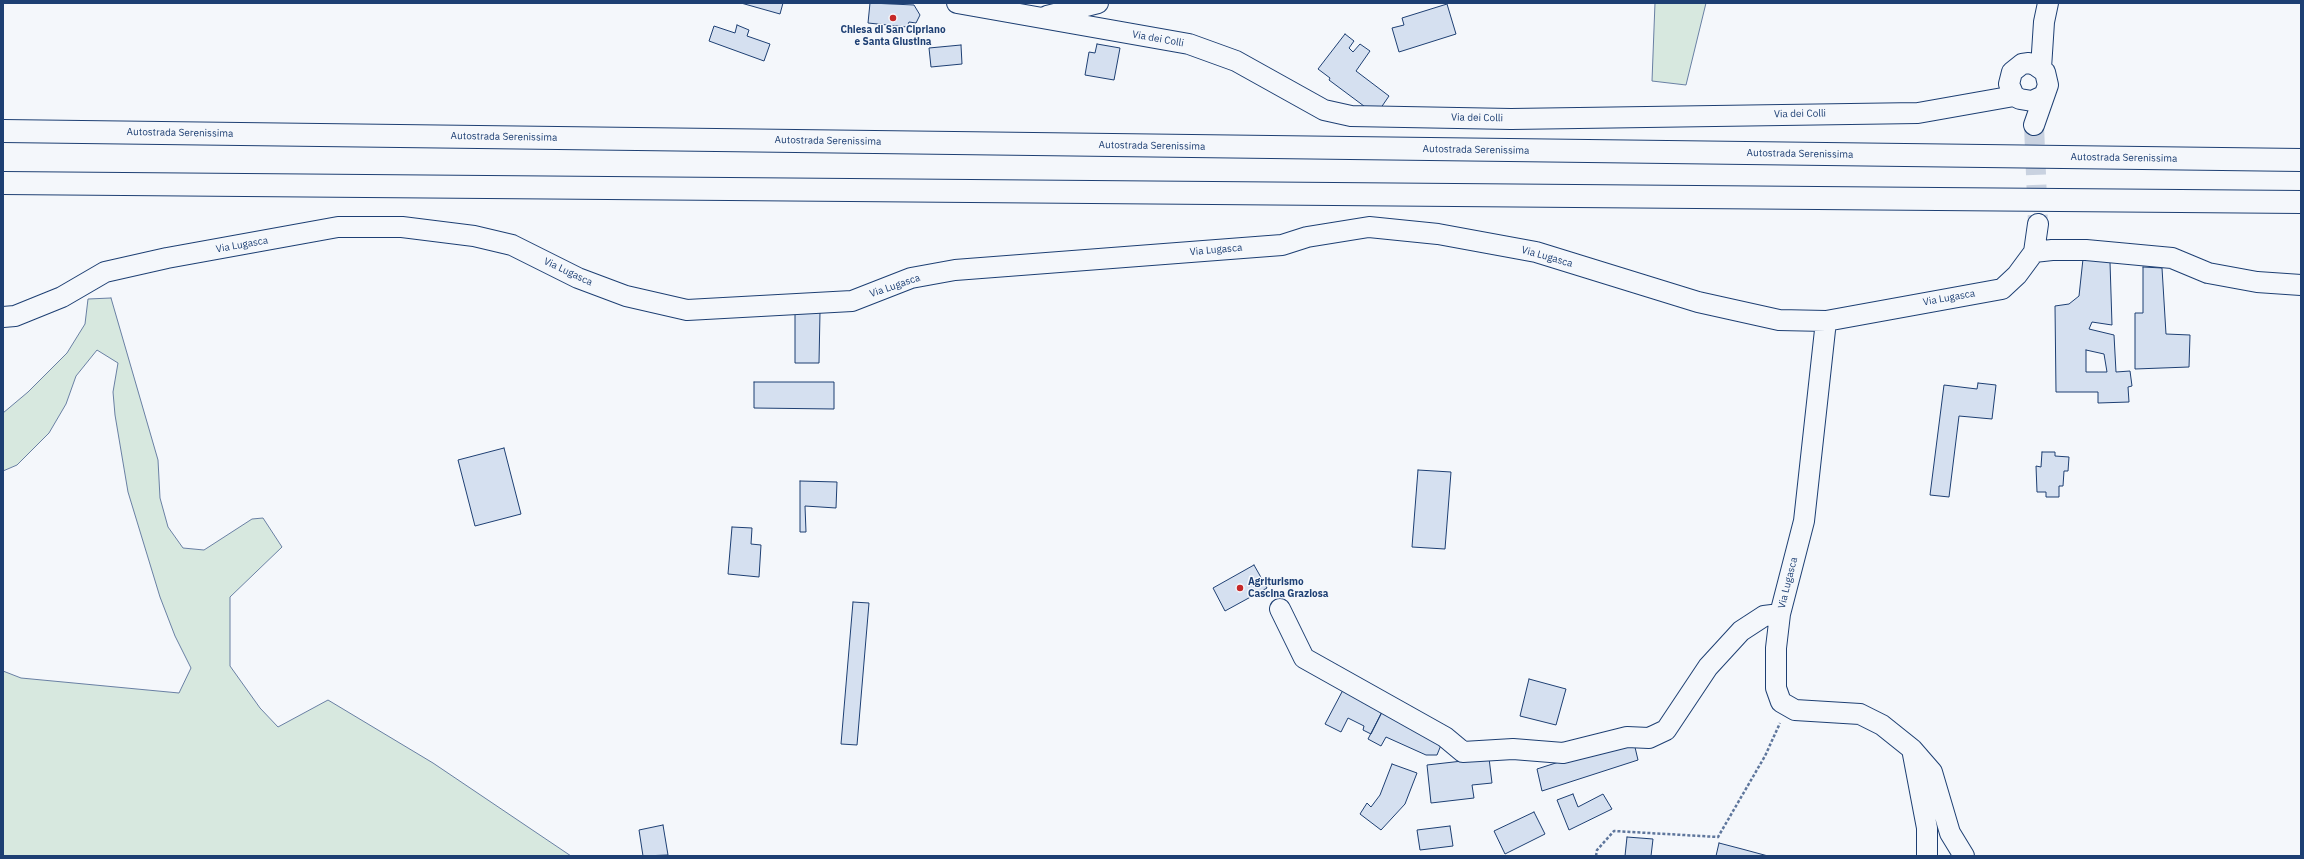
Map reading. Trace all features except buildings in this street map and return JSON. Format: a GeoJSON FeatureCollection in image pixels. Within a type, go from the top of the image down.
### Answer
{"type":"FeatureCollection","features":[{"type":"Feature","properties":{"kind":"highway","name":"Autostrada Serenissima"},"geometry":{"type":"LineString","coordinates":[[3,131],[2301,160]]}},
{"type":"Feature","properties":{"kind":"highway"},"geometry":{"type":"LineString","coordinates":[[3,183],[2301,202]]}},
{"type":"Feature","properties":{"kind":"street","name":"Via dei Colli"},"geometry":{"type":"LineString","coordinates":[[957,3],[1189,44],[1236,60],[1324,110],[1351,116],[1511,119],[1918,113],[1943,110],[1975,102],[2026,84],[2046,12]]}},
{"type":"Feature","properties":{"kind":"street"},"geometry":{"type":"LineString","coordinates":[[1039,18],[1098,3]]}},
{"type":"Feature","properties":{"kind":"street"},"geometry":{"type":"LineString","coordinates":[[2038,224],[2034,252],[2052,250],[2086,250],[2172,258],[2208,274],[2256,282],[2301,285]]}},
{"type":"Feature","properties":{"kind":"street","name":"Via Lugasca"},"geometry":{"type":"LineString","coordinates":[[3,317],[15,316],[62,297],[105,272],[167,258],[338,227],[402,227],[474,236],[512,245],[578,278],[626,296],[687,310],[852,301],[911,278],[955,270],[1282,244],[1307,237],[1369,227],[1438,234],[1536,252],[1698,302],[1779,320],[1826,321],[2002,289],[2017,275],[2034,252]]}},
{"type":"Feature","properties":{"kind":"street","name":"Via Lugasca"},"geometry":{"type":"LineString","coordinates":[[1787,705],[1781,702],[1776,688],[1776,648],[1780,614],[1804,521],[1826,321]]}},
{"type":"Feature","properties":{"kind":"street"},"geometry":{"type":"LineString","coordinates":[[1280,609],[1304,658],[1445,737],[1463,752],[1513,749],[1563,753],[1627,737],[1650,738],[1666,730],[1708,667],[1740,631],[1764,616],[1780,614]]}},
{"type":"Feature","properties":{"kind":"street"},"geometry":{"type":"LineString","coordinates":[[1787,705],[1795,710],[1860,714],[1882,725],[1912,748],[1932,772],[1950,833],[1964,856]]}},
{"type":"Feature","properties":{"kind":"street"},"geometry":{"type":"LineString","coordinates":[[1912,748],[1927,828],[1927,856]]}},
{"type":"Feature","properties":{"kind":"path"},"geometry":{"type":"LineString","coordinates":[[1596,856],[1597,850],[1614,831],[1718,837],[1765,756],[1787,705]]}},
{"type":"Feature","properties":{"kind":"shaded area"},"geometry":{"type":"Polygon","coordinates":[[[1655,3],[1706,3],[1686,85],[1652,81],[1655,3]]]}},
{"type":"Feature","properties":{"kind":"shaded area"},"geometry":{"type":"Polygon","coordinates":[[[111,298],[158,460],[160,498],[168,527],[183,548],[204,550],[252,519],[263,518],[282,547],[230,597],[230,666],[260,708],[278,727],[328,700],[433,763],[571,856],[3,856],[3,671],[21,678],[179,693],[191,668],[175,636],[160,597],[128,492],[115,415],[113,392],[118,363],[97,350],[76,376],[66,404],[49,433],[17,465],[3,471],[3,413],[28,392],[67,353],[85,324],[88,299],[111,298]]]}},
{"type":"Feature","properties":{"kind":"tunnel"},"geometry":{"type":"LineString","coordinates":[[2034,125],[2038,224]]}},
{"type":"Feature","properties":{"kind":"place","name":"Chiesa di San Cipriano e Santa Giustina"},"geometry":{"type":"Point","coordinates":[893,18]}},
{"type":"Feature","properties":{"kind":"place","name":"Agriturismo Cascina Graziosa"},"geometry":{"type":"Point","coordinates":[1240,588]}}]}
